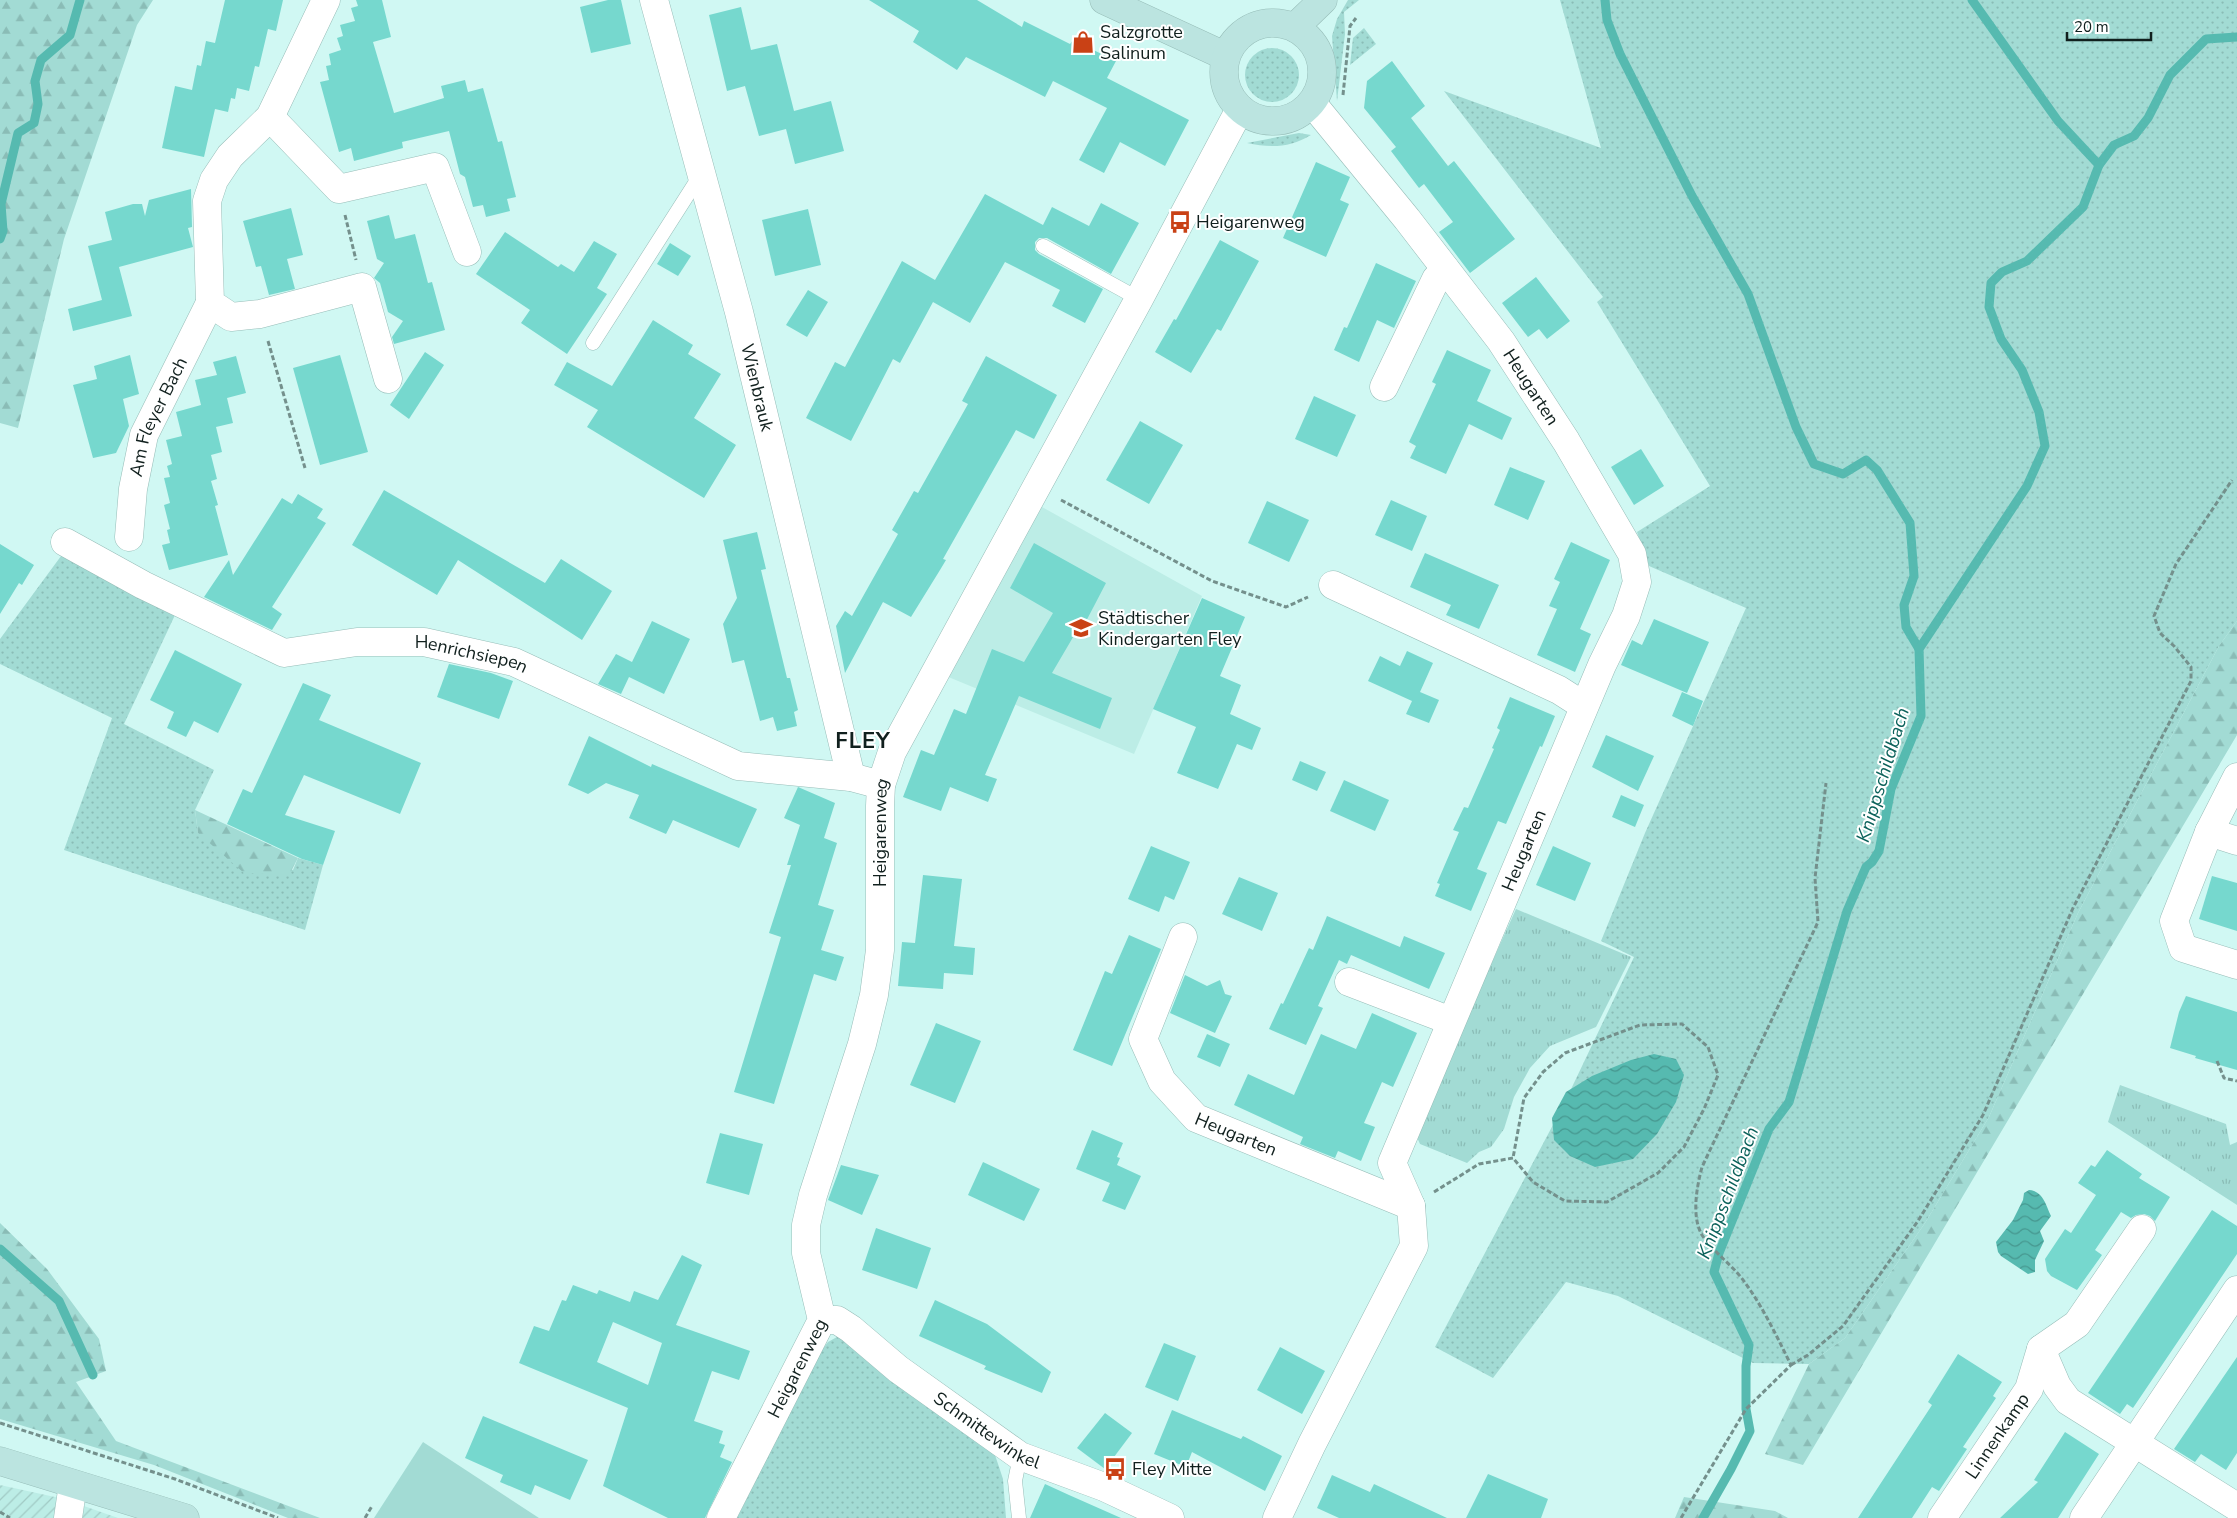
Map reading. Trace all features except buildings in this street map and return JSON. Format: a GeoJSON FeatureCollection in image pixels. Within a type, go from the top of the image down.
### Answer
{"type":"FeatureCollection","features":[{"type":"Feature","properties":{"kind":"street","name":"Am Fleyer Bach"},"geometry":{"type":"LineString","coordinates":[[129,537],[132,489],[144,435],[210,303],[207,200],[214,180],[230,156],[270,116],[326,0]]}},
{"type":"Feature","properties":{"kind":"street","name":"Wienbrauk"},"geometry":{"type":"LineString","coordinates":[[654,0],[739,312],[851,778]]}},
{"type":"Feature","properties":{"kind":"street"},"geometry":{"type":"LineString","coordinates":[[1104,0],[1225,56]]}},
{"type":"Feature","properties":{"kind":"street"},"geometry":{"type":"LineString","coordinates":[[1295,27],[1323,0]]}},
{"type":"Feature","properties":{"kind":"street"},"geometry":{"type":"LineString","coordinates":[[1275,22],[1295,27],[1312,40],[1322,61],[1320,112],[1296,116],[1277,122],[1257,119],[1240,109],[1228,94],[1223,75],[1225,56],[1236,38],[1253,25],[1275,22]]}},
{"type":"Feature","properties":{"kind":"street","name":"Heigarenweg"},"geometry":{"type":"LineString","coordinates":[[722,1518],[822,1320],[806,1252],[806,1225],[813,1196],[862,1044],[874,995],[880,950],[880,806],[882,785],[892,752],[1139,299],[1240,109]]}},
{"type":"Feature","properties":{"kind":"street","name":"Heugarten"},"geometry":{"type":"LineString","coordinates":[[1278,1518],[1312,1444],[1414,1246],[1411,1206],[1392,1162],[1584,706],[1626,616],[1637,582],[1632,554],[1530,385],[1501,341],[1320,112]]}},
{"type":"Feature","properties":{"kind":"street"},"geometry":{"type":"LineString","coordinates":[[270,116],[339,188],[435,167],[467,252]]}},
{"type":"Feature","properties":{"kind":"street"},"geometry":{"type":"LineString","coordinates":[[1384,387],[1436,279],[1445,269]]}},
{"type":"Feature","properties":{"kind":"street"},"geometry":{"type":"LineString","coordinates":[[210,303],[231,317],[260,314],[362,287],[388,379]]}},
{"type":"Feature","properties":{"kind":"street","name":"Henrichsiepen"},"geometry":{"type":"LineString","coordinates":[[65,542],[143,584],[284,653],[357,642],[424,642],[514,662],[738,766],[851,778],[882,785]]}},
{"type":"Feature","properties":{"kind":"street"},"geometry":{"type":"LineString","coordinates":[[1333,585],[1559,690],[1584,706]]}},
{"type":"Feature","properties":{"kind":"street"},"geometry":{"type":"LineString","coordinates":[[2237,777],[2209,832],[2174,921],[2183,948],[2237,965]]}},
{"type":"Feature","properties":{"kind":"street"},"geometry":{"type":"LineString","coordinates":[[2209,832],[2237,841]]}},
{"type":"Feature","properties":{"kind":"street","name":"Heugarten"},"geometry":{"type":"LineString","coordinates":[[1183,938],[1143,1039],[1162,1081],[1196,1118],[1411,1206]]}},
{"type":"Feature","properties":{"kind":"street"},"geometry":{"type":"LineString","coordinates":[[1349,982],[1451,1021]]}},
{"type":"Feature","properties":{"kind":"street"},"geometry":{"type":"LineString","coordinates":[[2142,1229],[2077,1324],[2041,1349],[2057,1386],[2068,1401],[2233,1504]]}},
{"type":"Feature","properties":{"kind":"street"},"geometry":{"type":"LineString","coordinates":[[2084,1518],[2237,1290]]}},
{"type":"Feature","properties":{"kind":"street","name":"Schmittewinkel"},"geometry":{"type":"LineString","coordinates":[[822,1320],[837,1320],[851,1329],[898,1369],[1020,1456],[1104,1487],[1170,1518]]}},
{"type":"Feature","properties":{"kind":"street","name":"Linnenkamp"},"geometry":{"type":"LineString","coordinates":[[1942,1518],[2029,1389],[2041,1349]]}},
{"type":"Feature","properties":{"kind":"street"},"geometry":{"type":"LineString","coordinates":[[0,1461],[185,1518]]}},
{"type":"Feature","properties":{"kind":"street"},"geometry":{"type":"LineString","coordinates":[[68,1518],[73,1484]]}},
{"type":"Feature","properties":{"kind":"lane"},"geometry":{"type":"LineString","coordinates":[[593,343],[701,174]]}},
{"type":"Feature","properties":{"kind":"lane"},"geometry":{"type":"LineString","coordinates":[[1043,246],[1139,299]]}},
{"type":"Feature","properties":{"kind":"lane"},"geometry":{"type":"LineString","coordinates":[[1018,1518],[1015,1481],[1020,1456]]}},
{"type":"Feature","properties":{"kind":"path"},"geometry":{"type":"LineString","coordinates":[[1320,112],[1342,105],[1350,26],[1356,18]]}},
{"type":"Feature","properties":{"kind":"path"},"geometry":{"type":"LineString","coordinates":[[339,188],[362,287]]}},
{"type":"Feature","properties":{"kind":"path"},"geometry":{"type":"LineString","coordinates":[[260,314],[305,468]]}},
{"type":"Feature","properties":{"kind":"path"},"geometry":{"type":"LineString","coordinates":[[1681,1518],[1746,1410],[1791,1365],[1808,1355],[1843,1326],[1918,1221],[1983,1115],[2073,908],[2191,681],[2191,667],[2174,646],[2160,634],[2154,616],[2176,564],[2232,480]]}},
{"type":"Feature","properties":{"kind":"path"},"geometry":{"type":"LineString","coordinates":[[1036,487],[1212,581],[1286,607],[1333,585]]}},
{"type":"Feature","properties":{"kind":"path"},"geometry":{"type":"LineString","coordinates":[[1791,1365],[1766,1316],[1745,1282],[1701,1234],[1696,1211],[1696,1192],[1702,1167],[1818,922],[1814,878],[1826,783]]}},
{"type":"Feature","properties":{"kind":"path"},"geometry":{"type":"LineString","coordinates":[[1682,1024],[1708,1047],[1718,1075],[1704,1110],[1684,1147],[1658,1173],[1636,1186],[1607,1202],[1565,1201],[1533,1182],[1513,1158],[1524,1098],[1543,1072],[1565,1053],[1640,1025],[1682,1024]]}},
{"type":"Feature","properties":{"kind":"path"},"geometry":{"type":"LineString","coordinates":[[2217,1061],[2224,1078],[2237,1082]]}},
{"type":"Feature","properties":{"kind":"path"},"geometry":{"type":"LineString","coordinates":[[1411,1206],[1479,1164],[1513,1158]]}},
{"type":"Feature","properties":{"kind":"path"},"geometry":{"type":"LineString","coordinates":[[0,1423],[175,1479],[278,1518]]}},
{"type":"Feature","properties":{"kind":"path"},"geometry":{"type":"LineString","coordinates":[[365,1518],[372,1506]]}},
{"type":"Feature","properties":{"kind":"path"},"geometry":{"type":"LineString","coordinates":[[0,1512],[10,1518]]}},
{"type":"Feature","properties":{"kind":"shaded area","name":"Städtischer Kindergarten Fley"},"geometry":{"type":"Polygon","coordinates":[[[1042,507],[1202,596],[1134,754],[946,676],[1042,507]]]}},
{"type":"Feature","properties":{"kind":"shaded area"},"geometry":{"type":"Polygon","coordinates":[[[0,1485],[64,1499],[118,1518],[0,1518],[0,1485]]]}},
{"type":"Feature","properties":{"kind":"green space"},"geometry":{"type":"Polygon","coordinates":[[[0,0],[153,0],[137,25],[64,239],[18,428],[0,423],[0,0]]]}},
{"type":"Feature","properties":{"kind":"green space"},"geometry":{"type":"Polygon","coordinates":[[[1348,0],[1359,0],[1344,12],[1345,34],[1337,101],[1332,36],[1337,19],[1348,0]]]}},
{"type":"Feature","properties":{"kind":"green space"},"geometry":{"type":"Polygon","coordinates":[[[1560,0],[2237,0],[2237,621],[2219,646],[2078,913],[1989,1117],[1925,1223],[1845,1338],[1809,1364],[1753,1363],[1618,1296],[1566,1282],[1493,1378],[1435,1347],[1563,1106],[1634,957],[1601,941],[1645,833],[1746,608],[1649,566],[1637,532],[1710,486],[1597,302],[1603,297],[1444,91],[1601,148],[1560,0]]]}},
{"type":"Feature","properties":{"kind":"green space"},"geometry":{"type":"Polygon","coordinates":[[[1364,28],[1376,44],[1350,65],[1353,38],[1364,28]]]}},
{"type":"Feature","properties":{"kind":"green space"},"geometry":{"type":"Polygon","coordinates":[[[1267,48],[1277,48],[1287,52],[1295,60],[1299,75],[1295,90],[1287,98],[1277,102],[1267,102],[1257,98],[1249,90],[1245,80],[1245,70],[1249,60],[1257,52],[1267,48]]]}},
{"type":"Feature","properties":{"kind":"green space"},"geometry":{"type":"Polygon","coordinates":[[[1299,133],[1311,135],[1288,145],[1280,146],[1247,143],[1299,133]]]}},
{"type":"Feature","properties":{"kind":"green space"},"geometry":{"type":"Polygon","coordinates":[[[64,552],[175,615],[124,724],[214,770],[195,810],[198,833],[293,870],[298,858],[323,865],[305,930],[64,850],[112,718],[0,664],[0,639],[64,552]]]}},
{"type":"Feature","properties":{"kind":"green space"},"geometry":{"type":"Polygon","coordinates":[[[2237,621],[2237,735],[1803,1465],[1765,1454],[1809,1364],[1845,1338],[1925,1223],[1989,1117],[2078,913],[2219,646],[2237,621]]]}},
{"type":"Feature","properties":{"kind":"green space"},"geometry":{"type":"Polygon","coordinates":[[[195,810],[298,858],[289,875],[244,873],[198,833],[195,810]]]}},
{"type":"Feature","properties":{"kind":"green space"},"geometry":{"type":"Polygon","coordinates":[[[1516,909],[1631,957],[1596,1027],[1550,1046],[1530,1068],[1514,1097],[1504,1129],[1491,1147],[1479,1152],[1467,1163],[1420,1144],[1415,1133],[1516,909]]]}},
{"type":"Feature","properties":{"kind":"green space"},"geometry":{"type":"Polygon","coordinates":[[[2120,1085],[2226,1124],[2230,1145],[2237,1142],[2237,1205],[2108,1122],[2120,1085]]]}},
{"type":"Feature","properties":{"kind":"green space"},"geometry":{"type":"Polygon","coordinates":[[[0,1223],[47,1269],[99,1339],[106,1371],[76,1382],[116,1441],[320,1518],[288,1518],[154,1465],[0,1419],[0,1223]]]}},
{"type":"Feature","properties":{"kind":"green space"},"geometry":{"type":"Polygon","coordinates":[[[837,1337],[843,1337],[995,1455],[1003,1479],[1006,1518],[737,1518],[818,1355],[828,1342],[837,1337]]]}},
{"type":"Feature","properties":{"kind":"green space"},"geometry":{"type":"Polygon","coordinates":[[[423,1442],[539,1518],[374,1518],[423,1442]]]}},
{"type":"Feature","properties":{"kind":"green space"},"geometry":{"type":"Polygon","coordinates":[[[1684,1497],[1775,1511],[1788,1518],[1675,1518],[1684,1497]]]}},
{"type":"Feature","properties":{"kind":"water"},"geometry":{"type":"Polygon","coordinates":[[[1654,1054],[1676,1059],[1684,1075],[1676,1102],[1657,1134],[1633,1159],[1595,1167],[1570,1156],[1554,1140],[1552,1118],[1566,1092],[1592,1076],[1631,1060],[1654,1054]]]}},
{"type":"Feature","properties":{"kind":"water"},"geometry":{"type":"Polygon","coordinates":[[[2029,1190],[2041,1196],[2051,1216],[2040,1231],[2044,1241],[2035,1260],[2035,1272],[2028,1274],[2001,1256],[1996,1242],[2013,1220],[2023,1200],[2024,1193],[2029,1190]]]}},
{"type":"Feature","properties":{"kind":"waterway"},"geometry":{"type":"LineString","coordinates":[[0,239],[3,231],[1,204],[18,133],[34,123],[38,104],[35,81],[41,60],[70,35],[80,0]]}},
{"type":"Feature","properties":{"kind":"waterway"},"geometry":{"type":"LineString","coordinates":[[1605,0],[1607,20],[1620,54],[1692,196],[1748,294],[1796,427],[1814,464],[1843,474],[1866,460],[1877,470],[1910,523],[1914,576],[1904,605],[1906,627],[1919,649]]}},
{"type":"Feature","properties":{"kind":"waterway"},"geometry":{"type":"LineString","coordinates":[[1972,0],[2058,121],[2099,165]]}},
{"type":"Feature","properties":{"kind":"waterway","name":"Knippschildbach"},"geometry":{"type":"LineString","coordinates":[[1703,1518],[1750,1431],[1746,1409],[1746,1366],[1749,1345],[1714,1272],[1719,1253],[1769,1129],[1789,1102],[1847,911],[1866,867],[1872,862],[1879,851],[1891,789],[1921,716],[1919,649],[2027,486],[2045,446],[2039,412],[2022,370],[2001,339],[1989,307],[1991,283],[2002,272],[2027,261],[2083,207],[2099,165],[2114,145],[2134,136],[2148,118],[2170,75],[2206,39],[2237,37]]}},
{"type":"Feature","properties":{"kind":"waterway"},"geometry":{"type":"LineString","coordinates":[[0,1249],[59,1301],[93,1375]]}},
{"type":"Feature","properties":{"kind":"place","name":"Salzgrotte Salinum"},"geometry":{"type":"Point","coordinates":[1083,42]}},
{"type":"Feature","properties":{"kind":"place","name":"Heigarenweg"},"geometry":{"type":"Point","coordinates":[1180,222]}},
{"type":"Feature","properties":{"kind":"place","name":"Städtischer Kindergarten Fley"},"geometry":{"type":"Point","coordinates":[1081,628]}},
{"type":"Feature","properties":{"kind":"place","name":"Fley Mitte"},"geometry":{"type":"Point","coordinates":[1115,1469]}},
{"type":"Feature","properties":{"kind":"district","name":"FLEY"},"geometry":{"type":"Point","coordinates":[863,741]}}]}
